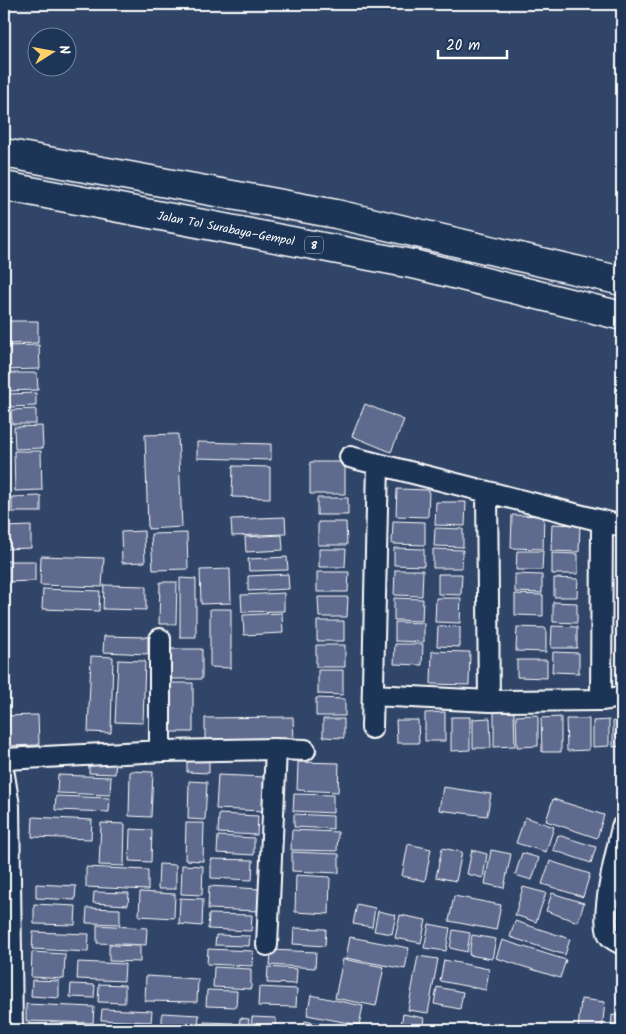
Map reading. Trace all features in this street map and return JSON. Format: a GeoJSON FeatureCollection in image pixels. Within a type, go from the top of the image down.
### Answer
{"type":"FeatureCollection","features":[{"type":"Feature","properties":{"kind":"highway"},"geometry":{"type":"LineString","coordinates":[[4,153],[336,214],[622,281]]}},
{"type":"Feature","properties":{"kind":"highway","name":"Jalan Tol Surabaya–Gempol"},"geometry":{"type":"LineString","coordinates":[[4,186],[417,265],[622,316]]}},
{"type":"Feature","properties":{"kind":"street"},"geometry":{"type":"LineString","coordinates":[[350,457],[622,526]]}},
{"type":"Feature","properties":{"kind":"street"},"geometry":{"type":"LineString","coordinates":[[372,728],[378,464]]}},
{"type":"Feature","properties":{"kind":"street"},"geometry":{"type":"LineString","coordinates":[[487,492],[489,701]]}},
{"type":"Feature","properties":{"kind":"street"},"geometry":{"type":"LineString","coordinates":[[601,700],[602,520]]}},
{"type":"Feature","properties":{"kind":"street"},"geometry":{"type":"LineString","coordinates":[[160,639],[160,752]]}},
{"type":"Feature","properties":{"kind":"street"},"geometry":{"type":"LineString","coordinates":[[373,695],[489,701],[601,700],[622,697]]}},
{"type":"Feature","properties":{"kind":"street"},"geometry":{"type":"LineString","coordinates":[[267,945],[276,749]]}},
{"type":"Feature","properties":{"kind":"street"},"geometry":{"type":"LineString","coordinates":[[4,759],[160,752],[305,750]]}},
{"type":"Feature","properties":{"kind":"street"},"geometry":{"type":"LineString","coordinates":[[4,775],[9,806],[12,1030]]}},
{"type":"Feature","properties":{"kind":"street"},"geometry":{"type":"LineString","coordinates":[[622,827],[606,906],[606,926],[609,935],[622,944]]}},
{"type":"Feature","properties":{"kind":"building"},"geometry":{"type":"Polygon","coordinates":[[[5,321],[38,321],[38,343],[6,344],[5,321]]]}},
{"type":"Feature","properties":{"kind":"building"},"geometry":{"type":"Polygon","coordinates":[[[39,345],[40,369],[5,370],[4,346],[39,345]]]}},
{"type":"Feature","properties":{"kind":"building"},"geometry":{"type":"Polygon","coordinates":[[[7,373],[37,373],[38,390],[7,391],[7,373]]]}},
{"type":"Feature","properties":{"kind":"building"},"geometry":{"type":"Polygon","coordinates":[[[36,393],[36,406],[10,407],[9,394],[36,393]]]}},
{"type":"Feature","properties":{"kind":"building"},"geometry":{"type":"Polygon","coordinates":[[[365,404],[404,420],[391,452],[352,436],[365,404]]]}},
{"type":"Feature","properties":{"kind":"building"},"geometry":{"type":"Polygon","coordinates":[[[36,409],[36,424],[12,424],[11,410],[36,409]]]}},
{"type":"Feature","properties":{"kind":"building"},"geometry":{"type":"Polygon","coordinates":[[[42,426],[43,448],[15,449],[14,427],[42,426]]]}},
{"type":"Feature","properties":{"kind":"building"},"geometry":{"type":"Polygon","coordinates":[[[178,434],[182,527],[148,529],[145,435],[178,434]]]}},
{"type":"Feature","properties":{"kind":"building"},"geometry":{"type":"Polygon","coordinates":[[[197,442],[271,444],[271,460],[197,458],[197,442]]]}},
{"type":"Feature","properties":{"kind":"building"},"geometry":{"type":"Polygon","coordinates":[[[14,451],[41,451],[42,490],[15,491],[14,451]]]}},
{"type":"Feature","properties":{"kind":"building"},"geometry":{"type":"Polygon","coordinates":[[[4,455],[5,496],[4,496],[4,455]]]}},
{"type":"Feature","properties":{"kind":"building"},"geometry":{"type":"Polygon","coordinates":[[[310,462],[345,462],[345,494],[310,494],[310,462]]]}},
{"type":"Feature","properties":{"kind":"building"},"geometry":{"type":"Polygon","coordinates":[[[233,466],[270,467],[270,498],[232,497],[233,466]]]}},
{"type":"Feature","properties":{"kind":"building"},"geometry":{"type":"Polygon","coordinates":[[[397,489],[429,490],[428,517],[396,516],[397,489]]]}},
{"type":"Feature","properties":{"kind":"building"},"geometry":{"type":"Polygon","coordinates":[[[41,496],[41,512],[12,512],[12,497],[41,496]]]}},
{"type":"Feature","properties":{"kind":"building"},"geometry":{"type":"Polygon","coordinates":[[[317,498],[348,498],[348,515],[317,515],[317,498]]]}},
{"type":"Feature","properties":{"kind":"building"},"geometry":{"type":"Polygon","coordinates":[[[436,502],[466,502],[465,526],[435,525],[436,502]]]}},
{"type":"Feature","properties":{"kind":"building"},"geometry":{"type":"Polygon","coordinates":[[[512,515],[544,516],[543,549],[511,548],[512,515]]]}},
{"type":"Feature","properties":{"kind":"building"},"geometry":{"type":"Polygon","coordinates":[[[285,517],[286,534],[232,536],[231,519],[285,517]]]}},
{"type":"Feature","properties":{"kind":"building"},"geometry":{"type":"Polygon","coordinates":[[[393,521],[425,522],[425,545],[392,544],[393,521]]]}},
{"type":"Feature","properties":{"kind":"building"},"geometry":{"type":"Polygon","coordinates":[[[318,522],[346,522],[347,545],[318,545],[318,522]]]}},
{"type":"Feature","properties":{"kind":"building"},"geometry":{"type":"Polygon","coordinates":[[[552,524],[580,525],[579,552],[551,551],[552,524]]]}},
{"type":"Feature","properties":{"kind":"building"},"geometry":{"type":"Polygon","coordinates":[[[31,526],[31,548],[4,549],[4,527],[31,526]]]}},
{"type":"Feature","properties":{"kind":"building"},"geometry":{"type":"Polygon","coordinates":[[[435,528],[463,529],[463,547],[434,546],[435,528]]]}},
{"type":"Feature","properties":{"kind":"building"},"geometry":{"type":"Polygon","coordinates":[[[144,531],[145,562],[122,563],[121,532],[144,531]]]}},
{"type":"Feature","properties":{"kind":"building"},"geometry":{"type":"Polygon","coordinates":[[[187,533],[188,569],[153,570],[151,534],[187,533]]]}},
{"type":"Feature","properties":{"kind":"building"},"geometry":{"type":"Polygon","coordinates":[[[282,535],[283,550],[246,552],[245,537],[282,535]]]}},
{"type":"Feature","properties":{"kind":"building"},"geometry":{"type":"Polygon","coordinates":[[[394,548],[424,549],[424,566],[394,565],[394,548]]]}},
{"type":"Feature","properties":{"kind":"building"},"geometry":{"type":"Polygon","coordinates":[[[319,549],[346,549],[345,567],[319,567],[319,549]]]}},
{"type":"Feature","properties":{"kind":"building"},"geometry":{"type":"Polygon","coordinates":[[[433,549],[463,550],[462,568],[433,568],[433,549]]]}},
{"type":"Feature","properties":{"kind":"building"},"geometry":{"type":"Polygon","coordinates":[[[517,551],[543,551],[542,570],[516,570],[517,551]]]}},
{"type":"Feature","properties":{"kind":"building"},"geometry":{"type":"Polygon","coordinates":[[[552,553],[578,554],[578,574],[552,574],[552,553]]]}},
{"type":"Feature","properties":{"kind":"building"},"geometry":{"type":"Polygon","coordinates":[[[41,556],[104,558],[102,587],[40,585],[41,556]]]}},
{"type":"Feature","properties":{"kind":"building"},"geometry":{"type":"Polygon","coordinates":[[[287,557],[288,570],[249,571],[248,559],[287,557]]]}},
{"type":"Feature","properties":{"kind":"building"},"geometry":{"type":"Polygon","coordinates":[[[4,561],[35,561],[35,581],[4,582],[4,561]]]}},
{"type":"Feature","properties":{"kind":"building"},"geometry":{"type":"Polygon","coordinates":[[[230,569],[231,603],[201,604],[200,570],[230,569]]]}},
{"type":"Feature","properties":{"kind":"building"},"geometry":{"type":"Polygon","coordinates":[[[395,570],[423,570],[422,596],[394,595],[395,570]]]}},
{"type":"Feature","properties":{"kind":"building"},"geometry":{"type":"Polygon","coordinates":[[[317,572],[349,572],[348,592],[317,592],[317,572]]]}},
{"type":"Feature","properties":{"kind":"building"},"geometry":{"type":"Polygon","coordinates":[[[288,574],[289,589],[248,591],[248,576],[288,574]]]}},
{"type":"Feature","properties":{"kind":"building"},"geometry":{"type":"Polygon","coordinates":[[[438,574],[462,574],[461,595],[438,594],[438,574]]]}},
{"type":"Feature","properties":{"kind":"building"},"geometry":{"type":"Polygon","coordinates":[[[515,574],[542,575],[542,593],[515,592],[515,574]]]}},
{"type":"Feature","properties":{"kind":"building"},"geometry":{"type":"Polygon","coordinates":[[[180,578],[196,579],[196,637],[180,637],[180,578]]]}},
{"type":"Feature","properties":{"kind":"building"},"geometry":{"type":"Polygon","coordinates":[[[554,578],[578,579],[577,597],[554,597],[554,578]]]}},
{"type":"Feature","properties":{"kind":"building"},"geometry":{"type":"Polygon","coordinates":[[[160,582],[177,582],[176,624],[159,624],[160,582]]]}},
{"type":"Feature","properties":{"kind":"building"},"geometry":{"type":"Polygon","coordinates":[[[104,585],[146,586],[146,610],[103,609],[104,585]]]}},
{"type":"Feature","properties":{"kind":"building"},"geometry":{"type":"Polygon","coordinates":[[[43,589],[100,591],[99,611],[42,609],[43,589]]]}},
{"type":"Feature","properties":{"kind":"building"},"geometry":{"type":"Polygon","coordinates":[[[284,593],[284,611],[242,612],[241,595],[284,593]]]}},
{"type":"Feature","properties":{"kind":"building"},"geometry":{"type":"Polygon","coordinates":[[[515,594],[543,595],[543,616],[515,615],[515,594]]]}},
{"type":"Feature","properties":{"kind":"building"},"geometry":{"type":"Polygon","coordinates":[[[318,597],[348,597],[347,617],[319,617],[318,597]]]}},
{"type":"Feature","properties":{"kind":"building"},"geometry":{"type":"Polygon","coordinates":[[[394,598],[423,599],[422,621],[394,620],[394,598]]]}},
{"type":"Feature","properties":{"kind":"building"},"geometry":{"type":"Polygon","coordinates":[[[436,598],[461,598],[460,623],[435,622],[436,598]]]}},
{"type":"Feature","properties":{"kind":"building"},"geometry":{"type":"Polygon","coordinates":[[[553,602],[577,603],[577,623],[553,622],[553,602]]]}},
{"type":"Feature","properties":{"kind":"building"},"geometry":{"type":"Polygon","coordinates":[[[210,609],[231,609],[231,668],[210,667],[210,609]]]}},
{"type":"Feature","properties":{"kind":"building"},"geometry":{"type":"Polygon","coordinates":[[[282,613],[283,633],[244,635],[243,615],[282,613]]]}},
{"type":"Feature","properties":{"kind":"building"},"geometry":{"type":"Polygon","coordinates":[[[317,621],[344,621],[344,641],[317,641],[317,621]]]}},
{"type":"Feature","properties":{"kind":"building"},"geometry":{"type":"Polygon","coordinates":[[[395,622],[424,623],[424,642],[395,641],[395,622]]]}},
{"type":"Feature","properties":{"kind":"building"},"geometry":{"type":"Polygon","coordinates":[[[438,626],[460,627],[460,647],[437,646],[438,626]]]}},
{"type":"Feature","properties":{"kind":"building"},"geometry":{"type":"Polygon","coordinates":[[[552,626],[577,627],[577,648],[551,648],[552,626]]]}},
{"type":"Feature","properties":{"kind":"building"},"geometry":{"type":"Polygon","coordinates":[[[517,627],[546,628],[546,652],[516,651],[517,627]]]}},
{"type":"Feature","properties":{"kind":"building"},"geometry":{"type":"Polygon","coordinates":[[[104,636],[148,637],[148,654],[103,652],[104,636]]]}},
{"type":"Feature","properties":{"kind":"building"},"geometry":{"type":"Polygon","coordinates":[[[395,644],[423,644],[422,665],[394,664],[395,644]]]}},
{"type":"Feature","properties":{"kind":"building"},"geometry":{"type":"Polygon","coordinates":[[[316,645],[345,645],[345,667],[316,667],[316,645]]]}},
{"type":"Feature","properties":{"kind":"building"},"geometry":{"type":"Polygon","coordinates":[[[171,649],[202,649],[202,679],[171,679],[171,649]]]}},
{"type":"Feature","properties":{"kind":"building"},"geometry":{"type":"Polygon","coordinates":[[[432,651],[470,652],[469,685],[431,684],[432,651]]]}},
{"type":"Feature","properties":{"kind":"building"},"geometry":{"type":"Polygon","coordinates":[[[553,652],[579,653],[579,673],[552,672],[553,652]]]}},
{"type":"Feature","properties":{"kind":"building"},"geometry":{"type":"Polygon","coordinates":[[[91,656],[113,657],[111,733],[88,732],[91,656]]]}},
{"type":"Feature","properties":{"kind":"building"},"geometry":{"type":"Polygon","coordinates":[[[118,660],[145,661],[143,723],[115,722],[118,660]]]}},
{"type":"Feature","properties":{"kind":"building"},"geometry":{"type":"Polygon","coordinates":[[[517,660],[547,660],[547,678],[517,677],[517,660]]]}},
{"type":"Feature","properties":{"kind":"building"},"geometry":{"type":"Polygon","coordinates":[[[318,670],[343,670],[343,695],[318,694],[318,670]]]}},
{"type":"Feature","properties":{"kind":"building"},"geometry":{"type":"Polygon","coordinates":[[[170,683],[193,683],[193,732],[169,732],[170,683]]]}},
{"type":"Feature","properties":{"kind":"building"},"geometry":{"type":"Polygon","coordinates":[[[316,698],[345,699],[345,716],[316,716],[316,698]]]}},
{"type":"Feature","properties":{"kind":"building"},"geometry":{"type":"Polygon","coordinates":[[[445,712],[445,741],[425,741],[425,713],[445,712]]]}},
{"type":"Feature","properties":{"kind":"building"},"geometry":{"type":"Polygon","coordinates":[[[494,712],[514,712],[515,746],[494,747],[494,712]]]}},
{"type":"Feature","properties":{"kind":"building"},"geometry":{"type":"Polygon","coordinates":[[[38,715],[39,745],[4,746],[4,716],[38,715]]]}},
{"type":"Feature","properties":{"kind":"building"},"geometry":{"type":"Polygon","coordinates":[[[538,715],[538,746],[517,747],[516,716],[538,715]]]}},
{"type":"Feature","properties":{"kind":"building"},"geometry":{"type":"Polygon","coordinates":[[[293,717],[294,741],[205,742],[205,718],[293,717]]]}},
{"type":"Feature","properties":{"kind":"building"},"geometry":{"type":"Polygon","coordinates":[[[451,717],[470,717],[470,750],[451,751],[451,717]]]}},
{"type":"Feature","properties":{"kind":"building"},"geometry":{"type":"Polygon","coordinates":[[[561,717],[561,752],[542,752],[541,718],[561,717]]]}},
{"type":"Feature","properties":{"kind":"building"},"geometry":{"type":"Polygon","coordinates":[[[490,718],[491,748],[473,748],[473,719],[490,718]]]}},
{"type":"Feature","properties":{"kind":"building"},"geometry":{"type":"Polygon","coordinates":[[[323,719],[344,719],[344,738],[323,737],[323,719]]]}},
{"type":"Feature","properties":{"kind":"building"},"geometry":{"type":"Polygon","coordinates":[[[566,719],[589,719],[589,750],[567,751],[566,719]]]}},
{"type":"Feature","properties":{"kind":"building"},"geometry":{"type":"Polygon","coordinates":[[[396,720],[418,720],[419,743],[397,743],[396,720]]]}},
{"type":"Feature","properties":{"kind":"building"},"geometry":{"type":"Polygon","coordinates":[[[609,720],[609,746],[593,747],[593,721],[609,720]]]}},
{"type":"Feature","properties":{"kind":"building"},"geometry":{"type":"Polygon","coordinates":[[[613,721],[622,721],[622,746],[613,747],[613,721]]]}},
{"type":"Feature","properties":{"kind":"building"},"geometry":{"type":"Polygon","coordinates":[[[89,756],[116,757],[115,774],[89,773],[89,756]]]}},
{"type":"Feature","properties":{"kind":"building"},"geometry":{"type":"Polygon","coordinates":[[[187,759],[209,760],[209,773],[187,772],[187,759]]]}},
{"type":"Feature","properties":{"kind":"building"},"geometry":{"type":"Polygon","coordinates":[[[298,762],[339,763],[338,792],[297,790],[298,762]]]}},
{"type":"Feature","properties":{"kind":"building"},"geometry":{"type":"Polygon","coordinates":[[[130,771],[153,772],[151,817],[129,816],[130,771]]]}},
{"type":"Feature","properties":{"kind":"building"},"geometry":{"type":"Polygon","coordinates":[[[58,775],[111,777],[110,795],[57,793],[58,775]]]}},
{"type":"Feature","properties":{"kind":"building"},"geometry":{"type":"Polygon","coordinates":[[[218,775],[265,777],[264,811],[216,809],[218,775]]]}},
{"type":"Feature","properties":{"kind":"building"},"geometry":{"type":"Polygon","coordinates":[[[189,781],[207,782],[205,820],[188,819],[189,781]]]}},
{"type":"Feature","properties":{"kind":"building"},"geometry":{"type":"Polygon","coordinates":[[[443,787],[491,794],[487,816],[439,810],[443,787]]]}},
{"type":"Feature","properties":{"kind":"building"},"geometry":{"type":"Polygon","coordinates":[[[294,794],[333,795],[333,813],[293,811],[294,794]]]}},
{"type":"Feature","properties":{"kind":"building"},"geometry":{"type":"Polygon","coordinates":[[[56,796],[110,798],[109,812],[55,810],[56,796]]]}},
{"type":"Feature","properties":{"kind":"building"},"geometry":{"type":"Polygon","coordinates":[[[553,799],[604,815],[597,838],[546,821],[553,799]]]}},
{"type":"Feature","properties":{"kind":"building"},"geometry":{"type":"Polygon","coordinates":[[[219,814],[258,816],[257,835],[218,833],[219,814]]]}},
{"type":"Feature","properties":{"kind":"building"},"geometry":{"type":"Polygon","coordinates":[[[294,814],[333,816],[333,829],[294,827],[294,814]]]}},
{"type":"Feature","properties":{"kind":"building"},"geometry":{"type":"Polygon","coordinates":[[[33,817],[92,820],[91,839],[32,837],[33,817]]]}},
{"type":"Feature","properties":{"kind":"building"},"geometry":{"type":"Polygon","coordinates":[[[525,817],[554,827],[546,852],[516,843],[525,817]]]}},
{"type":"Feature","properties":{"kind":"building"},"geometry":{"type":"Polygon","coordinates":[[[101,823],[125,824],[124,866],[99,865],[101,823]]]}},
{"type":"Feature","properties":{"kind":"building"},"geometry":{"type":"Polygon","coordinates":[[[186,823],[204,823],[203,861],[185,860],[186,823]]]}},
{"type":"Feature","properties":{"kind":"building"},"geometry":{"type":"Polygon","coordinates":[[[130,829],[152,830],[151,862],[129,861],[130,829]]]}},
{"type":"Feature","properties":{"kind":"building"},"geometry":{"type":"Polygon","coordinates":[[[292,830],[338,832],[337,851],[291,850],[292,830]]]}},
{"type":"Feature","properties":{"kind":"building"},"geometry":{"type":"Polygon","coordinates":[[[558,835],[596,847],[591,863],[553,850],[558,835]]]}},
{"type":"Feature","properties":{"kind":"building"},"geometry":{"type":"Polygon","coordinates":[[[218,836],[254,838],[254,855],[217,853],[218,836]]]}},
{"type":"Feature","properties":{"kind":"building"},"geometry":{"type":"Polygon","coordinates":[[[408,844],[431,849],[425,881],[402,876],[408,844]]]}},
{"type":"Feature","properties":{"kind":"building"},"geometry":{"type":"Polygon","coordinates":[[[442,848],[462,852],[456,881],[436,877],[442,848]]]}},
{"type":"Feature","properties":{"kind":"building"},"geometry":{"type":"Polygon","coordinates":[[[472,850],[487,854],[483,878],[467,874],[472,850]]]}},
{"type":"Feature","properties":{"kind":"building"},"geometry":{"type":"Polygon","coordinates":[[[491,850],[511,854],[504,888],[485,884],[491,850]]]}},
{"type":"Feature","properties":{"kind":"building"},"geometry":{"type":"Polygon","coordinates":[[[292,852],[339,854],[339,873],[292,871],[292,852]]]}},
{"type":"Feature","properties":{"kind":"building"},"geometry":{"type":"Polygon","coordinates":[[[522,853],[539,858],[532,880],[515,875],[522,853]]]}},
{"type":"Feature","properties":{"kind":"building"},"geometry":{"type":"Polygon","coordinates":[[[211,859],[253,860],[252,880],[211,878],[211,859]]]}},
{"type":"Feature","properties":{"kind":"building"},"geometry":{"type":"Polygon","coordinates":[[[550,861],[590,874],[583,897],[542,884],[550,861]]]}},
{"type":"Feature","properties":{"kind":"building"},"geometry":{"type":"Polygon","coordinates":[[[159,864],[176,865],[176,889],[158,889],[159,864]]]}},
{"type":"Feature","properties":{"kind":"building"},"geometry":{"type":"Polygon","coordinates":[[[182,865],[203,866],[202,895],[181,894],[182,865]]]}},
{"type":"Feature","properties":{"kind":"building"},"geometry":{"type":"Polygon","coordinates":[[[86,867],[148,870],[148,890],[86,887],[86,867]]]}},
{"type":"Feature","properties":{"kind":"building"},"geometry":{"type":"Polygon","coordinates":[[[296,875],[330,877],[329,914],[295,912],[296,875]]]}},
{"type":"Feature","properties":{"kind":"building"},"geometry":{"type":"Polygon","coordinates":[[[36,884],[76,886],[75,900],[36,898],[36,884]]]}},
{"type":"Feature","properties":{"kind":"building"},"geometry":{"type":"Polygon","coordinates":[[[209,886],[260,889],[259,911],[208,909],[209,886]]]}},
{"type":"Feature","properties":{"kind":"building"},"geometry":{"type":"Polygon","coordinates":[[[523,887],[546,893],[536,922],[515,915],[523,887]]]}},
{"type":"Feature","properties":{"kind":"building"},"geometry":{"type":"Polygon","coordinates":[[[94,892],[129,893],[128,905],[93,903],[94,892]]]}},
{"type":"Feature","properties":{"kind":"building"},"geometry":{"type":"Polygon","coordinates":[[[140,892],[175,894],[174,918],[139,916],[140,892]]]}},
{"type":"Feature","properties":{"kind":"building"},"geometry":{"type":"Polygon","coordinates":[[[552,893],[584,903],[578,922],[546,911],[552,893]]]}},
{"type":"Feature","properties":{"kind":"building"},"geometry":{"type":"Polygon","coordinates":[[[454,896],[501,905],[496,930],[449,921],[454,896]]]}},
{"type":"Feature","properties":{"kind":"building"},"geometry":{"type":"Polygon","coordinates":[[[180,898],[203,899],[202,926],[179,924],[180,898]]]}},
{"type":"Feature","properties":{"kind":"building"},"geometry":{"type":"Polygon","coordinates":[[[34,904],[76,906],[75,925],[34,924],[34,904]]]}},
{"type":"Feature","properties":{"kind":"building"},"geometry":{"type":"Polygon","coordinates":[[[357,904],[375,908],[372,927],[353,924],[357,904]]]}},
{"type":"Feature","properties":{"kind":"building"},"geometry":{"type":"Polygon","coordinates":[[[87,908],[120,909],[120,924],[86,923],[87,908]]]}},
{"type":"Feature","properties":{"kind":"building"},"geometry":{"type":"Polygon","coordinates":[[[378,911],[396,915],[392,934],[374,931],[378,911]]]}},
{"type":"Feature","properties":{"kind":"building"},"geometry":{"type":"Polygon","coordinates":[[[209,914],[252,915],[251,931],[208,929],[209,914]]]}},
{"type":"Feature","properties":{"kind":"building"},"geometry":{"type":"Polygon","coordinates":[[[400,915],[426,920],[421,943],[395,938],[400,915]]]}},
{"type":"Feature","properties":{"kind":"building"},"geometry":{"type":"Polygon","coordinates":[[[515,921],[570,939],[565,955],[510,937],[515,921]]]}},
{"type":"Feature","properties":{"kind":"building"},"geometry":{"type":"Polygon","coordinates":[[[429,924],[450,928],[446,951],[424,948],[429,924]]]}},
{"type":"Feature","properties":{"kind":"building"},"geometry":{"type":"Polygon","coordinates":[[[97,925],[147,928],[146,945],[97,943],[97,925]]]}},
{"type":"Feature","properties":{"kind":"building"},"geometry":{"type":"Polygon","coordinates":[[[294,928],[326,929],[325,946],[293,944],[294,928]]]}},
{"type":"Feature","properties":{"kind":"building"},"geometry":{"type":"Polygon","coordinates":[[[453,930],[470,933],[467,952],[450,948],[453,930]]]}},
{"type":"Feature","properties":{"kind":"building"},"geometry":{"type":"Polygon","coordinates":[[[33,932],[89,934],[88,952],[32,949],[33,932]]]}},
{"type":"Feature","properties":{"kind":"building"},"geometry":{"type":"Polygon","coordinates":[[[216,935],[250,936],[249,946],[215,945],[216,935]]]}},
{"type":"Feature","properties":{"kind":"building"},"geometry":{"type":"Polygon","coordinates":[[[472,935],[496,939],[492,959],[469,955],[472,935]]]}},
{"type":"Feature","properties":{"kind":"building"},"geometry":{"type":"Polygon","coordinates":[[[350,937],[409,948],[405,969],[346,958],[350,937]]]}},
{"type":"Feature","properties":{"kind":"building"},"geometry":{"type":"Polygon","coordinates":[[[502,940],[566,960],[560,978],[496,958],[502,940]]]}},
{"type":"Feature","properties":{"kind":"building"},"geometry":{"type":"Polygon","coordinates":[[[109,945],[140,946],[140,962],[109,961],[109,945]]]}},
{"type":"Feature","properties":{"kind":"building"},"geometry":{"type":"Polygon","coordinates":[[[208,949],[253,951],[252,966],[207,964],[208,949]]]}},
{"type":"Feature","properties":{"kind":"building"},"geometry":{"type":"Polygon","coordinates":[[[271,950],[316,952],[315,968],[270,965],[271,950]]]}},
{"type":"Feature","properties":{"kind":"building"},"geometry":{"type":"Polygon","coordinates":[[[32,952],[65,954],[64,979],[31,977],[32,952]]]}},
{"type":"Feature","properties":{"kind":"building"},"geometry":{"type":"Polygon","coordinates":[[[418,956],[438,959],[428,1013],[408,1010],[418,956]]]}},
{"type":"Feature","properties":{"kind":"building"},"geometry":{"type":"Polygon","coordinates":[[[343,959],[384,967],[376,1006],[335,998],[343,959]]]}},
{"type":"Feature","properties":{"kind":"building"},"geometry":{"type":"Polygon","coordinates":[[[444,960],[489,969],[486,990],[440,981],[444,960]]]}},
{"type":"Feature","properties":{"kind":"building"},"geometry":{"type":"Polygon","coordinates":[[[78,962],[125,964],[124,981],[77,979],[78,962]]]}},
{"type":"Feature","properties":{"kind":"building"},"geometry":{"type":"Polygon","coordinates":[[[214,967],[251,969],[251,989],[213,987],[214,967]]]}},
{"type":"Feature","properties":{"kind":"building"},"geometry":{"type":"Polygon","coordinates":[[[268,967],[297,969],[296,984],[267,983],[268,967]]]}},
{"type":"Feature","properties":{"kind":"building"},"geometry":{"type":"Polygon","coordinates":[[[146,976],[198,979],[197,1002],[145,1001],[146,976]]]}},
{"type":"Feature","properties":{"kind":"building"},"geometry":{"type":"Polygon","coordinates":[[[32,980],[59,981],[59,998],[31,996],[32,980]]]}},
{"type":"Feature","properties":{"kind":"building"},"geometry":{"type":"Polygon","coordinates":[[[71,984],[95,985],[94,998],[70,997],[71,984]]]}},
{"type":"Feature","properties":{"kind":"building"},"geometry":{"type":"Polygon","coordinates":[[[99,984],[125,985],[125,1003],[98,1002],[99,984]]]}},
{"type":"Feature","properties":{"kind":"building"},"geometry":{"type":"Polygon","coordinates":[[[259,987],[297,989],[296,1007],[258,1006],[259,987]]]}},
{"type":"Feature","properties":{"kind":"building"},"geometry":{"type":"Polygon","coordinates":[[[437,987],[463,992],[460,1009],[434,1004],[437,987]]]}},
{"type":"Feature","properties":{"kind":"building"},"geometry":{"type":"Polygon","coordinates":[[[207,990],[237,991],[236,1007],[206,1006],[207,990]]]}},
{"type":"Feature","properties":{"kind":"building"},"geometry":{"type":"Polygon","coordinates":[[[311,995],[363,1006],[359,1025],[307,1015],[311,995]]]}},
{"type":"Feature","properties":{"kind":"building"},"geometry":{"type":"Polygon","coordinates":[[[581,999],[605,1002],[602,1030],[578,1030],[581,999]]]}},
{"type":"Feature","properties":{"kind":"building"},"geometry":{"type":"Polygon","coordinates":[[[26,1004],[94,1007],[93,1023],[26,1021],[26,1004]]]}},
{"type":"Feature","properties":{"kind":"building"},"geometry":{"type":"Polygon","coordinates":[[[102,1009],[152,1011],[151,1022],[101,1020],[102,1009]]]}},
{"type":"Feature","properties":{"kind":"building"},"geometry":{"type":"Polygon","coordinates":[[[162,1013],[199,1015],[198,1030],[162,1030],[162,1013]]]}},
{"type":"Feature","properties":{"kind":"building"},"geometry":{"type":"Polygon","coordinates":[[[403,1014],[424,1018],[422,1030],[400,1030],[403,1014]]]}},
{"type":"Feature","properties":{"kind":"building"},"geometry":{"type":"Polygon","coordinates":[[[612,1015],[622,1016],[622,1030],[611,1030],[612,1015]]]}},
{"type":"Feature","properties":{"kind":"building"},"geometry":{"type":"Polygon","coordinates":[[[252,1017],[276,1018],[276,1030],[251,1030],[252,1017]]]}},
{"type":"Feature","properties":{"kind":"building"},"geometry":{"type":"Polygon","coordinates":[[[240,1018],[249,1019],[248,1030],[239,1030],[240,1018]]]}},
{"type":"Feature","properties":{"kind":"building"},"geometry":{"type":"Polygon","coordinates":[[[305,1021],[352,1030],[303,1030],[305,1021]]]}},
{"type":"Feature","properties":{"kind":"building"},"geometry":{"type":"Polygon","coordinates":[[[204,1022],[233,1023],[233,1030],[204,1030],[204,1022]]]}},
{"type":"Feature","properties":{"kind":"building"},"geometry":{"type":"Polygon","coordinates":[[[102,1024],[145,1026],[145,1030],[101,1030],[102,1024]]]}}]}
